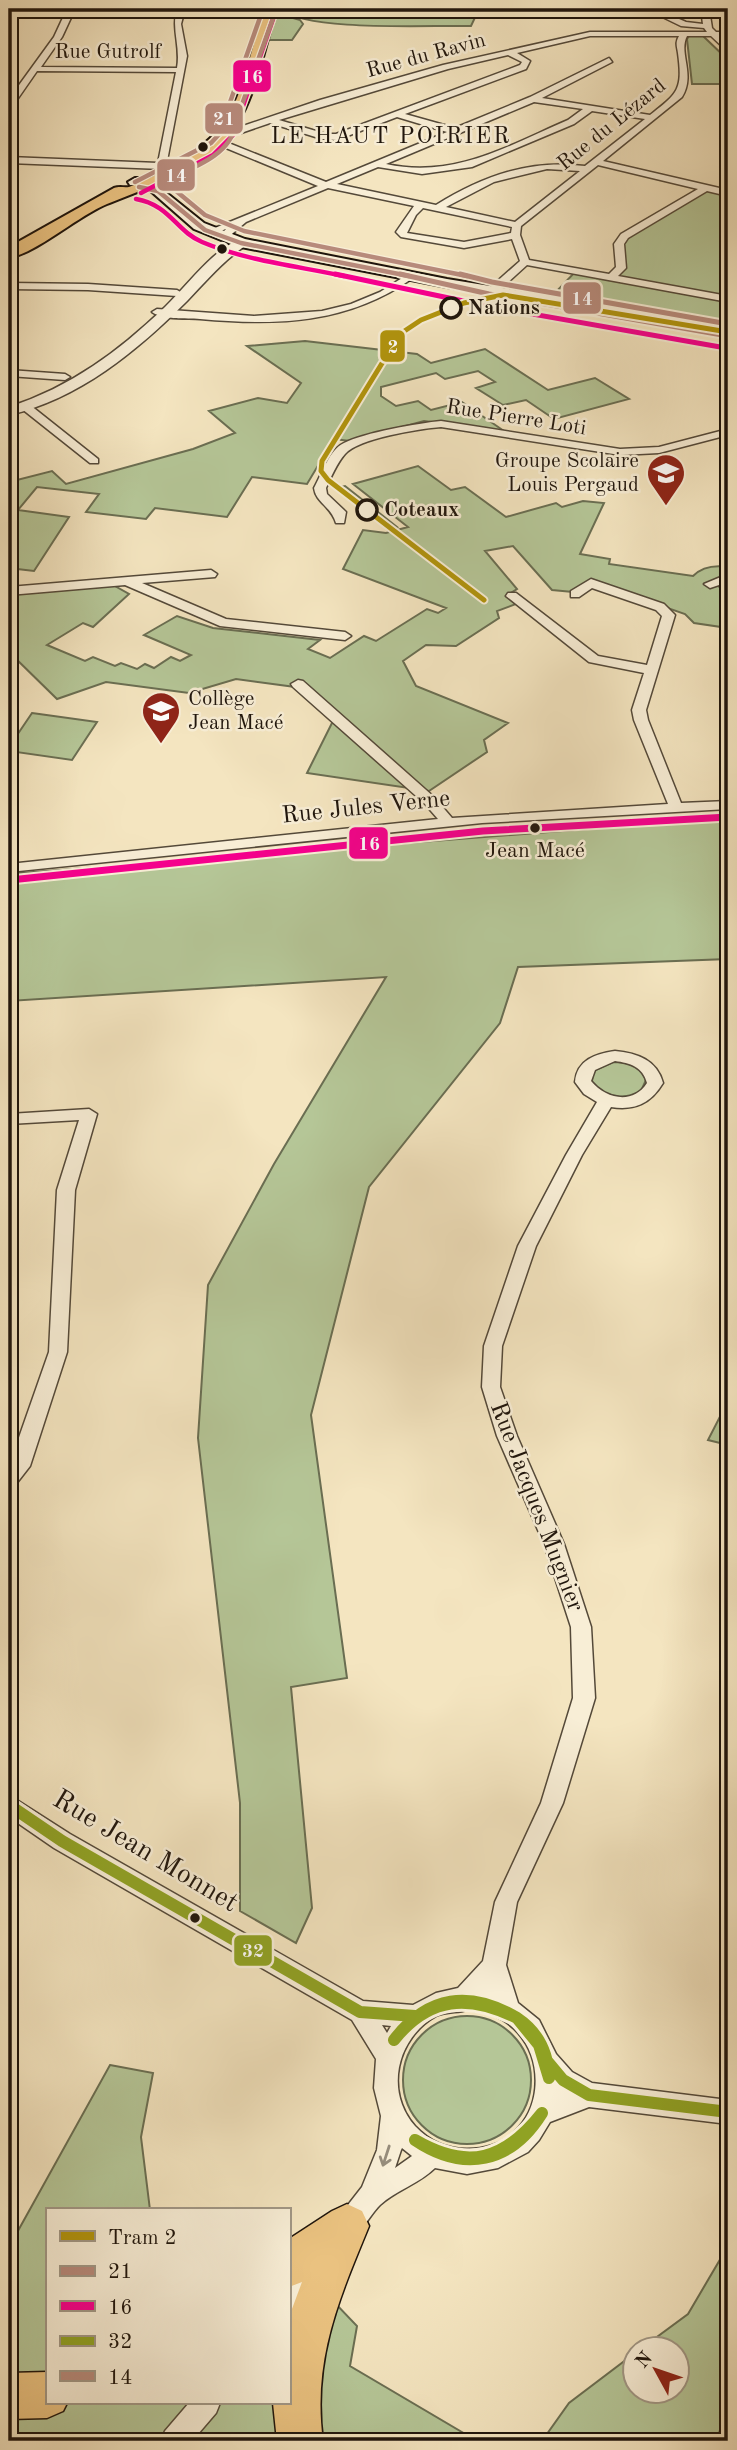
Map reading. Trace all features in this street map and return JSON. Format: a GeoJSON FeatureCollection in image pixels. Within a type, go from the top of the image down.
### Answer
{"type":"FeatureCollection","features":[{"type":"Feature","properties":{"kind":"highway"},"geometry":{"type":"LineString","coordinates":[[290,2264],[360,2210]]}},
{"type":"Feature","properties":{"kind":"highway"},"geometry":{"type":"LineString","coordinates":[[300,2441],[294,2413],[298,2358],[316,2302],[360,2210]]}},
{"type":"Feature","properties":{"kind":"highway"},"geometry":{"type":"LineString","coordinates":[[9,2396],[46,2395]]}},
{"type":"Feature","properties":{"kind":"main road"},"geometry":{"type":"LineString","coordinates":[[224,130],[222,125],[263,9]]}},
{"type":"Feature","properties":{"kind":"main road"},"geometry":{"type":"LineString","coordinates":[[9,253],[105,200],[145,185],[170,161],[207,149],[230,126],[271,9]]}},
{"type":"Feature","properties":{"kind":"main road"},"geometry":{"type":"LineString","coordinates":[[145,185],[192,221],[227,238],[280,252],[728,336]]}},
{"type":"Feature","properties":{"kind":"main road"},"geometry":{"type":"LineString","coordinates":[[493,292],[728,330]]}},
{"type":"Feature","properties":{"kind":"street"},"geometry":{"type":"LineString","coordinates":[[9,105],[58,37],[71,9]]}},
{"type":"Feature","properties":{"kind":"street"},"geometry":{"type":"LineString","coordinates":[[9,160],[170,161],[183,56],[177,24],[181,9]]}},
{"type":"Feature","properties":{"kind":"street"},"geometry":{"type":"LineString","coordinates":[[650,9],[684,24],[728,34]]}},
{"type":"Feature","properties":{"kind":"street"},"geometry":{"type":"LineString","coordinates":[[705,9],[710,30],[728,50]]}},
{"type":"Feature","properties":{"kind":"street","name":"Rue du Ravin"},"geometry":{"type":"LineString","coordinates":[[224,130],[241,130],[420,74],[607,32],[685,35],[710,30]]}},
{"type":"Feature","properties":{"kind":"street","name":"Rue du Lézard"},"geometry":{"type":"LineString","coordinates":[[516,230],[678,97],[684,87],[685,73],[680,41],[685,35]]}},
{"type":"Feature","properties":{"kind":"street"},"geometry":{"type":"LineString","coordinates":[[270,120],[332,138],[485,84],[523,67],[526,61],[510,53]]}},
{"type":"Feature","properties":{"kind":"street"},"geometry":{"type":"LineString","coordinates":[[162,312],[243,220],[533,99],[609,60]]}},
{"type":"Feature","properties":{"kind":"street","name":"Rue Gutrolf"},"geometry":{"type":"LineString","coordinates":[[36,69],[180,70]]}},
{"type":"Feature","properties":{"kind":"street"},"geometry":{"type":"LineString","coordinates":[[533,99],[653,118]]}},
{"type":"Feature","properties":{"kind":"street"},"geometry":{"type":"LineString","coordinates":[[376,164],[414,173],[451,170],[571,122],[590,108]]}},
{"type":"Feature","properties":{"kind":"street"},"geometry":{"type":"LineString","coordinates":[[394,114],[454,131]]}},
{"type":"Feature","properties":{"kind":"street"},"geometry":{"type":"LineString","coordinates":[[211,143],[228,146],[325,185],[438,208],[516,230]]}},
{"type":"Feature","properties":{"kind":"street"},"geometry":{"type":"LineString","coordinates":[[597,162],[728,193]]}},
{"type":"Feature","properties":{"kind":"street"},"geometry":{"type":"LineString","coordinates":[[438,208],[471,189],[516,171],[555,165],[587,169]]}},
{"type":"Feature","properties":{"kind":"street"},"geometry":{"type":"LineString","coordinates":[[611,278],[621,268],[619,244],[624,236],[705,188]]}},
{"type":"Feature","properties":{"kind":"street"},"geometry":{"type":"LineString","coordinates":[[421,205],[401,232],[404,235],[464,245],[516,230]]}},
{"type":"Feature","properties":{"kind":"street"},"geometry":{"type":"LineString","coordinates":[[516,230],[525,262]]}},
{"type":"Feature","properties":{"kind":"street"},"geometry":{"type":"LineString","coordinates":[[218,261],[227,238]]}},
{"type":"Feature","properties":{"kind":"street"},"geometry":{"type":"LineString","coordinates":[[9,373],[70,381],[99,371],[218,261],[239,252],[280,252]]}},
{"type":"Feature","properties":{"kind":"street"},"geometry":{"type":"LineString","coordinates":[[525,262],[728,299]]}},
{"type":"Feature","properties":{"kind":"street"},"geometry":{"type":"LineString","coordinates":[[493,292],[525,262]]}},
{"type":"Feature","properties":{"kind":"street"},"geometry":{"type":"LineString","coordinates":[[162,312],[242,320],[308,316],[370,300],[410,276]]}},
{"type":"Feature","properties":{"kind":"street"},"geometry":{"type":"LineString","coordinates":[[9,286],[88,287],[177,293]]}},
{"type":"Feature","properties":{"kind":"street"},"geometry":{"type":"LineString","coordinates":[[16,407],[67,391],[70,381]]}},
{"type":"Feature","properties":{"kind":"street"},"geometry":{"type":"LineString","coordinates":[[16,407],[93,461]]}},
{"type":"Feature","properties":{"kind":"street","name":"Rue Pierre Loti"},"geometry":{"type":"LineString","coordinates":[[340,520],[340,512],[321,495],[320,488],[338,454],[348,444],[419,426],[441,424],[621,452],[659,450],[728,432]]}},
{"type":"Feature","properties":{"kind":"street"},"geometry":{"type":"LineString","coordinates":[[9,592],[211,575]]}},
{"type":"Feature","properties":{"kind":"street"},"geometry":{"type":"LineString","coordinates":[[710,584],[728,578]]}},
{"type":"Feature","properties":{"kind":"street"},"geometry":{"type":"LineString","coordinates":[[126,581],[201,616],[224,623],[345,636]]}},
{"type":"Feature","properties":{"kind":"street"},"geometry":{"type":"LineString","coordinates":[[575,594],[592,583],[664,609],[669,615],[640,701],[640,719],[676,808]]}},
{"type":"Feature","properties":{"kind":"street"},"geometry":{"type":"LineString","coordinates":[[512,596],[594,659],[652,670]]}},
{"type":"Feature","properties":{"kind":"street"},"geometry":{"type":"LineString","coordinates":[[298,684],[429,800],[443,814],[447,823]]}},
{"type":"Feature","properties":{"kind":"street","name":"Rue Jules Verne"},"geometry":{"type":"LineString","coordinates":[[9,868],[447,823],[728,806]]}},
{"type":"Feature","properties":{"kind":"street","name":"Rue Jacques Mugnier"},"geometry":{"type":"LineString","coordinates":[[510,2013],[494,1965],[506,1902],[554,1796],[570,1751],[584,1698],[581,1627],[554,1544],[507,1436],[491,1387],[493,1346],[527,1246],[574,1155],[607,1100]]}},
{"type":"Feature","properties":{"kind":"street"},"geometry":{"type":"LineString","coordinates":[[9,1119],[89,1114],[66,1190],[58,1352],[20,1466],[9,1479]]}},
{"type":"Feature","properties":{"kind":"street","name":"Rue Jean Monnet"},"geometry":{"type":"LineString","coordinates":[[9,1805],[62,1841],[360,2012],[415,2016]]}},
{"type":"Feature","properties":{"kind":"street"},"geometry":{"type":"LineString","coordinates":[[462,2000],[494,1965]]}},
{"type":"Feature","properties":{"kind":"street"},"geometry":{"type":"LineString","coordinates":[[548,2062],[550,2088],[544,2112],[530,2134],[510,2150],[485,2159],[458,2160],[432,2152],[410,2138],[393,2117],[384,2093],[383,2067],[391,2043],[405,2023],[425,2008],[449,2000],[474,1999],[499,2006],[521,2020],[537,2039],[548,2062],[563,2080],[589,2095],[728,2112]]}},
{"type":"Feature","properties":{"kind":"street","name":"Rue Jean Monnet"},"geometry":{"type":"LineString","coordinates":[[360,2012],[387,2055]]}},
{"type":"Feature","properties":{"kind":"street"},"geometry":{"type":"LineString","coordinates":[[544,2112],[589,2095]]}},
{"type":"Feature","properties":{"kind":"street"},"geometry":{"type":"LineString","coordinates":[[290,2298],[360,2210],[389,2150],[393,2117]]}},
{"type":"Feature","properties":{"kind":"street"},"geometry":{"type":"LineString","coordinates":[[360,2210],[415,2170],[432,2152]]}},
{"type":"Feature","properties":{"kind":"street"},"geometry":{"type":"LineString","coordinates":[[175,2441],[205,2404]]}},
{"type":"Feature","properties":{"kind":"green space"},"geometry":{"type":"Polygon","coordinates":[[[278,9],[479,9],[471,26],[370,26],[316,21],[278,9]]]}},
{"type":"Feature","properties":{"kind":"green space"},"geometry":{"type":"Polygon","coordinates":[[[276,13],[300,20],[303,24],[292,40],[267,40],[276,13]]]}},
{"type":"Feature","properties":{"kind":"green space"},"geometry":{"type":"Polygon","coordinates":[[[702,35],[728,60],[728,71],[722,71],[728,84],[692,84],[687,39],[689,36],[702,35]]]}},
{"type":"Feature","properties":{"kind":"green space"},"geometry":{"type":"Polygon","coordinates":[[[705,188],[728,193],[728,327],[551,297],[576,271],[611,277],[621,268],[619,244],[705,188]]]}},
{"type":"Feature","properties":{"kind":"green space"},"geometry":{"type":"Polygon","coordinates":[[[305,341],[417,354],[431,363],[485,349],[548,390],[595,378],[629,399],[554,419],[526,400],[503,405],[476,388],[495,382],[478,371],[445,379],[436,373],[381,387],[381,396],[396,406],[418,401],[431,410],[462,402],[504,431],[424,421],[350,441],[334,439],[307,484],[252,477],[227,517],[155,508],[146,519],[86,512],[99,494],[37,487],[18,510],[69,517],[34,571],[9,568],[9,482],[52,471],[66,484],[193,449],[235,433],[209,411],[258,398],[287,403],[301,383],[247,346],[305,341]]]}},
{"type":"Feature","properties":{"kind":"green space"},"geometry":{"type":"Polygon","coordinates":[[[418,466],[451,490],[465,487],[506,517],[556,503],[562,507],[583,501],[604,503],[580,554],[610,559],[609,564],[693,576],[709,567],[728,567],[728,582],[718,586],[728,593],[728,628],[694,623],[685,614],[591,581],[573,592],[552,590],[513,546],[485,551],[517,589],[506,596],[516,604],[497,611],[499,618],[456,646],[426,645],[403,661],[416,686],[508,723],[484,740],[487,752],[429,791],[307,773],[333,721],[295,687],[236,679],[189,693],[106,682],[57,699],[9,652],[9,578],[14,594],[113,585],[129,594],[93,627],[83,623],[47,645],[85,661],[93,657],[115,666],[121,663],[137,669],[145,664],[154,668],[171,657],[180,661],[191,655],[144,635],[177,616],[213,628],[320,640],[308,649],[330,658],[364,636],[376,641],[427,609],[438,613],[446,608],[343,569],[363,530],[386,533],[408,527],[353,484],[418,466]]]}},
{"type":"Feature","properties":{"kind":"green space"},"geometry":{"type":"Polygon","coordinates":[[[345,486],[397,527],[389,529],[337,488],[345,486]]]}},
{"type":"Feature","properties":{"kind":"green space"},"geometry":{"type":"Polygon","coordinates":[[[32,713],[97,722],[72,760],[9,751],[32,713]]]}},
{"type":"Feature","properties":{"kind":"green space"},"geometry":{"type":"Polygon","coordinates":[[[728,818],[728,959],[518,967],[500,1023],[369,1187],[311,1415],[347,1678],[291,1687],[312,1908],[296,1943],[240,1911],[240,1803],[198,1438],[208,1285],[274,1164],[386,977],[9,1001],[9,874],[728,818]]]}},
{"type":"Feature","properties":{"kind":"green space"},"geometry":{"type":"Polygon","coordinates":[[[613,1062],[628,1064],[640,1071],[646,1080],[641,1091],[627,1096],[614,1096],[602,1091],[592,1082],[593,1071],[613,1062]]]}},
{"type":"Feature","properties":{"kind":"green space"},"geometry":{"type":"Polygon","coordinates":[[[728,1401],[728,1445],[708,1440],[728,1401]]]}},
{"type":"Feature","properties":{"kind":"green space"},"geometry":{"type":"Polygon","coordinates":[[[467,2016],[492,2021],[513,2034],[526,2055],[531,2080],[526,2105],[513,2126],[492,2139],[467,2144],[442,2139],[421,2126],[408,2105],[403,2080],[408,2055],[421,2034],[442,2021],[467,2016]]]}},
{"type":"Feature","properties":{"kind":"green space"},"geometry":{"type":"Polygon","coordinates":[[[110,2065],[153,2073],[141,2137],[150,2208],[46,2208],[46,2404],[290,2404],[290,2256],[357,2326],[350,2366],[477,2441],[9,2441],[9,2247],[110,2065]]]}},
{"type":"Feature","properties":{"kind":"green space"},"geometry":{"type":"Polygon","coordinates":[[[728,2246],[728,2408],[716,2441],[542,2441],[569,2403],[622,2363],[622,2404],[692,2404],[692,2334],[661,2334],[688,2314],[728,2246]]]}},
{"type":"Feature","properties":{"kind":"tram line","name":"2"},"geometry":{"type":"LineString","coordinates":[[484,600],[328,480],[321,471],[322,461],[400,334],[421,320],[464,303],[503,295],[728,332]]}},
{"type":"Feature","properties":{"kind":"transit line","name":"21"},"geometry":{"type":"LineString","coordinates":[[135,182],[211,143],[224,129],[222,125],[263,9]]}},
{"type":"Feature","properties":{"kind":"transit line","name":"16"},"geometry":{"type":"LineString","coordinates":[[141,193],[198,165],[225,145],[233,135],[275,13]]}},
{"type":"Feature","properties":{"kind":"transit line","name":"14"},"geometry":{"type":"LineString","coordinates":[[275,13],[229,142],[209,158],[164,181],[205,215],[244,231],[449,271],[492,282],[728,324]]}},
{"type":"Feature","properties":{"kind":"transit line","name":"21"},"geometry":{"type":"LineString","coordinates":[[139,187],[158,191],[205,230],[241,243],[447,283],[489,294],[728,336]]}},
{"type":"Feature","properties":{"kind":"transit line","name":"16"},"geometry":{"type":"LineString","coordinates":[[136,199],[153,202],[199,241],[238,255],[444,295],[487,306],[726,348]]}},
{"type":"Feature","properties":{"kind":"transit line","name":"16"},"geometry":{"type":"LineString","coordinates":[[10,880],[483,831],[728,817]]}},
{"type":"Feature","properties":{"kind":"transit line","name":"32"},"geometry":{"type":"LineString","coordinates":[[9,1805],[62,1841],[360,2012],[415,2016]]}},
{"type":"Feature","properties":{"kind":"transit line","name":"32"},"geometry":{"type":"LineString","coordinates":[[394,2040],[418,2014],[450,2001],[484,2003],[517,2018]]}},
{"type":"Feature","properties":{"kind":"transit line","name":"32"},"geometry":{"type":"LineString","coordinates":[[394,2040],[419,2014],[450,2003],[484,2005],[517,2018]]}},
{"type":"Feature","properties":{"kind":"transit line","name":"32"},"geometry":{"type":"LineString","coordinates":[[517,2018],[531,2029],[541,2043],[549,2078]]}},
{"type":"Feature","properties":{"kind":"transit line","name":"32"},"geometry":{"type":"LineString","coordinates":[[517,2018],[539,2045],[549,2078]]}},
{"type":"Feature","properties":{"kind":"transit line","name":"32"},"geometry":{"type":"LineString","coordinates":[[548,2062],[563,2080],[589,2095],[728,2112]]}},
{"type":"Feature","properties":{"kind":"transit line","name":"32"},"geometry":{"type":"LineString","coordinates":[[415,2140],[433,2151],[451,2157],[468,2159],[485,2156],[501,2151],[516,2141],[542,2113]]}},
{"type":"Feature","properties":{"kind":"transit line","name":"32"},"geometry":{"type":"LineString","coordinates":[[415,2140],[431,2151],[449,2157],[467,2160],[485,2158],[518,2143],[532,2130],[542,2113]]}},
{"type":"Feature","properties":{"kind":"place","name":"Nations"},"geometry":{"type":"Point","coordinates":[451,308]}},
{"type":"Feature","properties":{"kind":"place","name":"Groupe Scolaire Louis Pergaud"},"geometry":{"type":"Point","coordinates":[666,507]}},
{"type":"Feature","properties":{"kind":"place","name":"Coteaux"},"geometry":{"type":"Point","coordinates":[367,510]}},
{"type":"Feature","properties":{"kind":"place","name":"Collège Jean Macé"},"geometry":{"type":"Point","coordinates":[161,745]}},
{"type":"Feature","properties":{"kind":"place","name":"Jean Macé"},"geometry":{"type":"Point","coordinates":[535,828]}},
{"type":"Feature","properties":{"kind":"district","name":"LE HAUT POIRIER"},"geometry":{"type":"Point","coordinates":[391,136]}}]}
